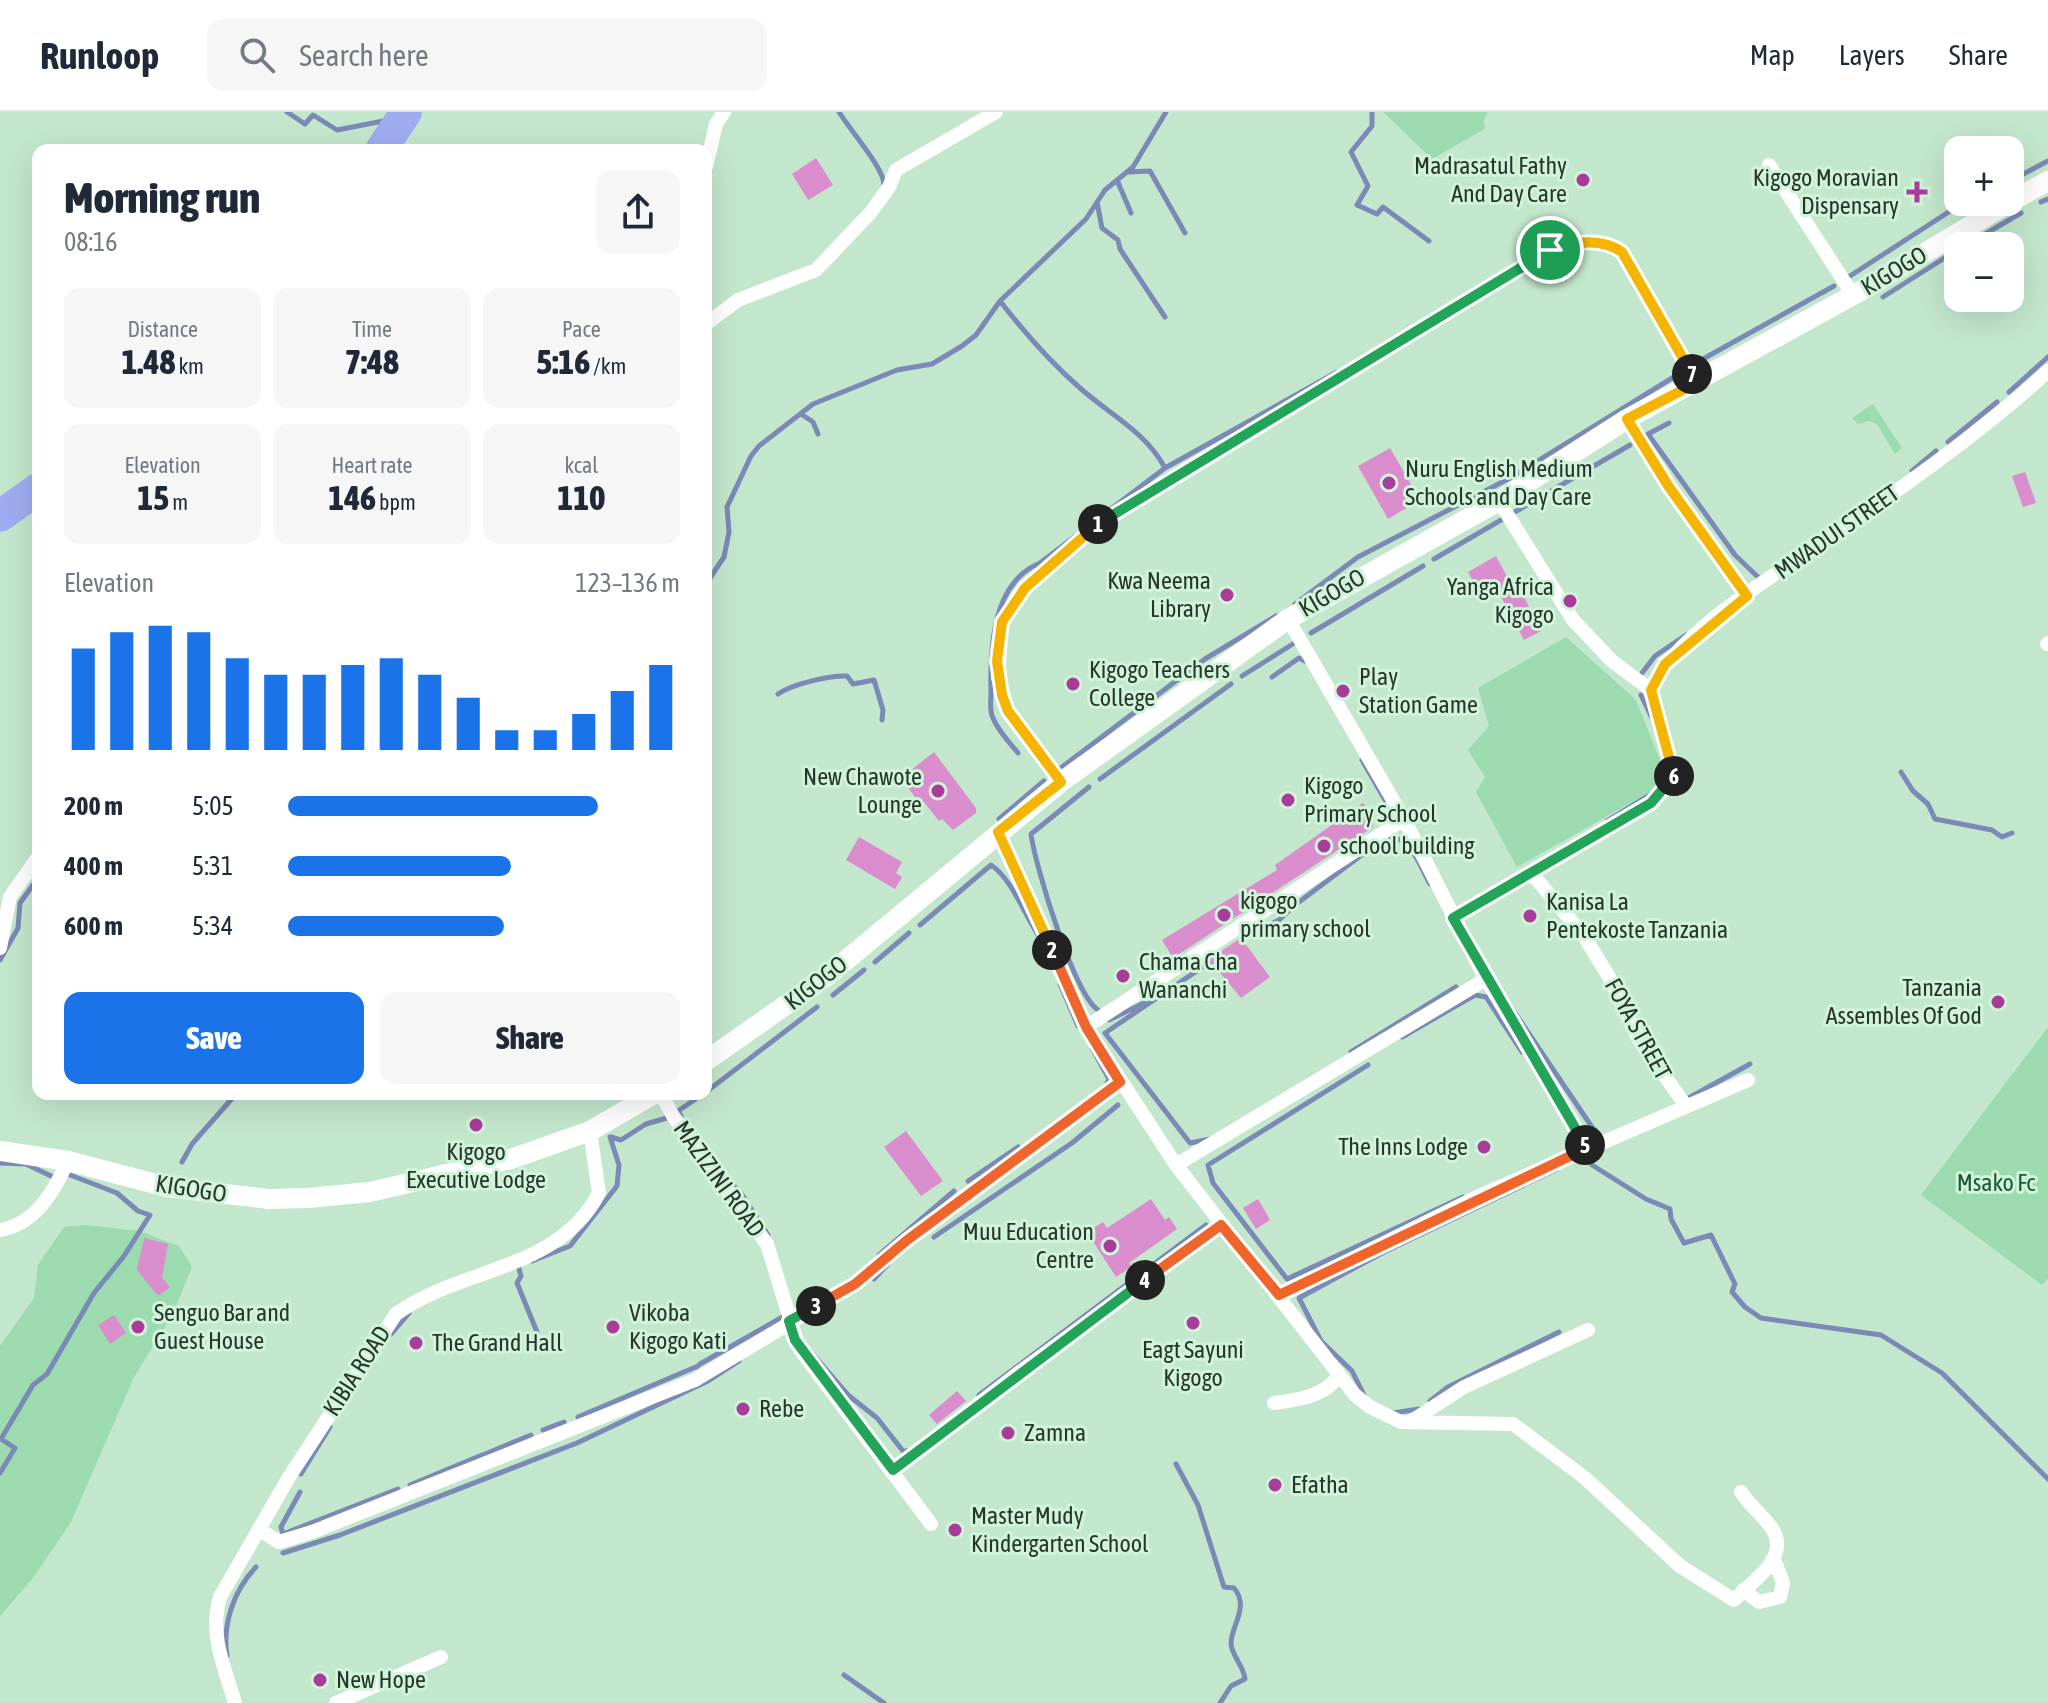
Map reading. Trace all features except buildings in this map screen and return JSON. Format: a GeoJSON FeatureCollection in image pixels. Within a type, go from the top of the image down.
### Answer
{"type":"FeatureCollection","features":[{"type":"Feature","properties":{"kind":"main road","name":"KIGOGO"},"geometry":{"type":"LineString","coordinates":[[2024,194],[2048,181]]}},
{"type":"Feature","properties":{"kind":"main road","name":"KIGOGO"},"geometry":{"type":"LineString","coordinates":[[712,1057],[827,976],[1061,782],[1288,619],[1499,501],[1627,419],[1853,295],[1986,216]]}},
{"type":"Feature","properties":{"kind":"main road","name":"KIGOGO"},"geometry":{"type":"LineString","coordinates":[[0,1151],[68,1161],[167,1187],[269,1199],[308,1198],[370,1192],[511,1159],[590,1131],[644,1100]]}},
{"type":"Feature","properties":{"kind":"street"},"geometry":{"type":"LineString","coordinates":[[711,144],[716,124],[724,112]]}},
{"type":"Feature","properties":{"kind":"street"},"geometry":{"type":"LineString","coordinates":[[712,320],[738,300],[816,270],[871,212],[889,187],[896,170],[996,112]]}},
{"type":"Feature","properties":{"kind":"street"},"geometry":{"type":"LineString","coordinates":[[1769,165],[1853,295]]}},
{"type":"Feature","properties":{"kind":"street"},"geometry":{"type":"LineString","coordinates":[[1061,782],[1005,703],[997,661],[1002,622],[1025,588],[1065,550],[1136,500],[1537,257],[1569,243],[1593,242],[1622,252],[1696,383]]}},
{"type":"Feature","properties":{"kind":"street","name":"MWADUI STREET"},"geometry":{"type":"LineString","coordinates":[[1651,690],[1665,664],[1747,596],[1890,496],[2048,371]]}},
{"type":"Feature","properties":{"kind":"street"},"geometry":{"type":"LineString","coordinates":[[1627,419],[1669,487],[1747,596]]}},
{"type":"Feature","properties":{"kind":"street"},"geometry":{"type":"LineString","coordinates":[[1453,918],[1533,875],[1651,803],[1674,778],[1651,690],[1604,653],[1573,620],[1499,501]]}},
{"type":"Feature","properties":{"kind":"street"},"geometry":{"type":"LineString","coordinates":[[1288,619],[1404,819],[1486,979],[1587,1148]]}},
{"type":"Feature","properties":{"kind":"street"},"geometry":{"type":"LineString","coordinates":[[1086,1027],[1404,819]]}},
{"type":"Feature","properties":{"kind":"street"},"geometry":{"type":"LineString","coordinates":[[998,832],[1086,1027],[1120,1082],[1221,1225],[1355,1395],[1370,1407],[1410,1422],[1513,1424],[1585,1478],[1692,1575],[1734,1600],[1774,1559]]}},
{"type":"Feature","properties":{"kind":"street"},"geometry":{"type":"LineString","coordinates":[[0,948],[10,897],[32,866]]}},
{"type":"Feature","properties":{"kind":"street","name":"FOYA STREET"},"geometry":{"type":"LineString","coordinates":[[1533,875],[1584,936],[1609,977],[1639,1040],[1686,1106]]}},
{"type":"Feature","properties":{"kind":"street"},"geometry":{"type":"LineString","coordinates":[[1176,1165],[1486,979]]}},
{"type":"Feature","properties":{"kind":"street"},"geometry":{"type":"LineString","coordinates":[[1279,1295],[1587,1148],[1631,1133],[1748,1080]]}},
{"type":"Feature","properties":{"kind":"street"},"geometry":{"type":"LineString","coordinates":[[260,1530],[279,1542],[312,1532],[695,1380],[855,1284],[906,1241],[1120,1082]]}},
{"type":"Feature","properties":{"kind":"street","name":"MAZIZINI ROAD"},"geometry":{"type":"LineString","coordinates":[[664,1100],[767,1244],[799,1348],[931,1524]]}},
{"type":"Feature","properties":{"kind":"street","name":"KIBIA ROAD"},"geometry":{"type":"LineString","coordinates":[[235,1703],[214,1633],[220,1597],[323,1423],[396,1314],[423,1296],[538,1253],[576,1227],[599,1193],[590,1131]]}},
{"type":"Feature","properties":{"kind":"street"},"geometry":{"type":"LineString","coordinates":[[0,1230],[32,1217],[59,1182],[68,1161]]}},
{"type":"Feature","properties":{"kind":"street"},"geometry":{"type":"LineString","coordinates":[[893,1470],[1017,1374],[1221,1225]]}},
{"type":"Feature","properties":{"kind":"street"},"geometry":{"type":"LineString","coordinates":[[1410,1422],[1464,1387],[1588,1330]]}},
{"type":"Feature","properties":{"kind":"street"},"geometry":{"type":"LineString","coordinates":[[1274,1403],[1310,1396],[1332,1386],[1339,1374]]}},
{"type":"Feature","properties":{"kind":"street"},"geometry":{"type":"LineString","coordinates":[[1741,1492],[1775,1533],[1774,1559],[1783,1583],[1780,1597],[1770,1603],[1759,1602],[1743,1590]]}},
{"type":"Feature","properties":{"kind":"street"},"geometry":{"type":"LineString","coordinates":[[336,1703],[441,1657]]}},
{"type":"Feature","properties":{"kind":"green space"},"geometry":{"type":"Polygon","coordinates":[[[1383,112],[1488,112],[1483,123],[1486,128],[1432,159],[1383,112]]]}},
{"type":"Feature","properties":{"kind":"green space"},"geometry":{"type":"Polygon","coordinates":[[[1873,404],[1902,448],[1895,454],[1877,424],[1869,421],[1858,424],[1852,418],[1873,404]]]}},
{"type":"Feature","properties":{"kind":"green space"},"geometry":{"type":"Polygon","coordinates":[[[1566,637],[1636,700],[1662,765],[1659,787],[1517,867],[1476,792],[1485,777],[1468,750],[1489,726],[1478,688],[1566,637]]]}},
{"type":"Feature","properties":{"kind":"green space","name":"Msako Fc"},"geometry":{"type":"Polygon","coordinates":[[[2048,1027],[2048,1278],[2042,1285],[1921,1195],[2048,1027]]]}},
{"type":"Feature","properties":{"kind":"green space"},"geometry":{"type":"Polygon","coordinates":[[[86,1225],[139,1231],[179,1246],[192,1267],[173,1314],[134,1377],[71,1522],[33,1578],[0,1616],[0,1346],[34,1298],[38,1265],[64,1227],[86,1225]]]}},
{"type":"Feature","properties":{"kind":"waterway"},"geometry":{"type":"LineString","coordinates":[[287,112],[305,124],[313,115],[337,130],[404,117]]}},
{"type":"Feature","properties":{"kind":"waterway"},"geometry":{"type":"LineString","coordinates":[[385,144],[406,112]]}},
{"type":"Feature","properties":{"kind":"waterway"},"geometry":{"type":"LineString","coordinates":[[839,112],[873,159],[884,185]]}},
{"type":"Feature","properties":{"kind":"waterway"},"geometry":{"type":"LineString","coordinates":[[712,575],[724,557],[729,532],[727,507],[751,456],[759,446],[813,404],[897,370],[932,364],[976,335],[1000,301],[1086,219],[1105,190],[1133,167],[1166,112]]}},
{"type":"Feature","properties":{"kind":"waterway"},"geometry":{"type":"LineString","coordinates":[[1372,112],[1372,126],[1351,152],[1368,186],[1357,205],[1377,214],[1383,207],[1429,241]]}},
{"type":"Feature","properties":{"kind":"waterway"},"geometry":{"type":"LineString","coordinates":[[2024,174],[2048,161]]}},
{"type":"Feature","properties":{"kind":"waterway"},"geometry":{"type":"LineString","coordinates":[[1128,172],[1150,171],[1185,233]]}},
{"type":"Feature","properties":{"kind":"waterway"},"geometry":{"type":"LineString","coordinates":[[1117,180],[1131,213]]}},
{"type":"Feature","properties":{"kind":"waterway"},"geometry":{"type":"LineString","coordinates":[[2041,202],[2048,199]]}},
{"type":"Feature","properties":{"kind":"waterway"},"geometry":{"type":"LineString","coordinates":[[1097,202],[1102,228],[1118,240],[1120,249],[1165,317]]}},
{"type":"Feature","properties":{"kind":"waterway"},"geometry":{"type":"LineString","coordinates":[[1850,276],[1944,215]]}},
{"type":"Feature","properties":{"kind":"waterway"},"geometry":{"type":"LineString","coordinates":[[1989,232],[2016,216]]}},
{"type":"Feature","properties":{"kind":"waterway"},"geometry":{"type":"LineString","coordinates":[[1883,297],[1944,258]]}},
{"type":"Feature","properties":{"kind":"waterway"},"geometry":{"type":"LineString","coordinates":[[1295,604],[1358,557],[1510,478],[1703,359],[1834,286]]}},
{"type":"Feature","properties":{"kind":"waterway"},"geometry":{"type":"LineString","coordinates":[[1000,301],[1058,368],[1148,444],[1165,468],[1024,573],[1003,602],[993,639],[991,709],[998,728],[1018,753]]}},
{"type":"Feature","properties":{"kind":"waterway"},"geometry":{"type":"LineString","coordinates":[[2009,392],[2048,357]]}},
{"type":"Feature","properties":{"kind":"waterway"},"geometry":{"type":"LineString","coordinates":[[1165,468],[1337,372]]}},
{"type":"Feature","properties":{"kind":"waterway"},"geometry":{"type":"LineString","coordinates":[[1948,442],[1997,402]]}},
{"type":"Feature","properties":{"kind":"waterway"},"geometry":{"type":"LineString","coordinates":[[801,414],[813,422],[818,434]]}},
{"type":"Feature","properties":{"kind":"waterway"},"geometry":{"type":"LineString","coordinates":[[1669,423],[1648,434],[1735,555],[1760,579]]}},
{"type":"Feature","properties":{"kind":"waterway"},"geometry":{"type":"LineString","coordinates":[[1434,559],[1630,445]]}},
{"type":"Feature","properties":{"kind":"waterway"},"geometry":{"type":"LineString","coordinates":[[1912,471],[1936,451]]}},
{"type":"Feature","properties":{"kind":"waterway"},"geometry":{"type":"LineString","coordinates":[[0,516],[32,493]]}},
{"type":"Feature","properties":{"kind":"waterway"},"geometry":{"type":"LineString","coordinates":[[1311,633],[1423,566]]}},
{"type":"Feature","properties":{"kind":"waterway"},"geometry":{"type":"LineString","coordinates":[[1058,770],[1205,659],[1276,616]]}},
{"type":"Feature","properties":{"kind":"waterway"},"geometry":{"type":"LineString","coordinates":[[1642,673],[1655,656],[1686,635]]}},
{"type":"Feature","properties":{"kind":"waterway"},"geometry":{"type":"LineString","coordinates":[[1242,676],[1296,642]]}},
{"type":"Feature","properties":{"kind":"waterway"},"geometry":{"type":"LineString","coordinates":[[1272,677],[1299,658],[1305,661]]}},
{"type":"Feature","properties":{"kind":"waterway"},"geometry":{"type":"LineString","coordinates":[[778,694],[831,677],[847,676],[853,684],[874,680],[883,710],[882,720]]}},
{"type":"Feature","properties":{"kind":"waterway"},"geometry":{"type":"LineString","coordinates":[[1100,779],[1231,684]]}},
{"type":"Feature","properties":{"kind":"waterway"},"geometry":{"type":"LineString","coordinates":[[1641,695],[1651,716]]}},
{"type":"Feature","properties":{"kind":"waterway"},"geometry":{"type":"LineString","coordinates":[[1362,760],[1392,812],[1387,824]]}},
{"type":"Feature","properties":{"kind":"waterway"},"geometry":{"type":"LineString","coordinates":[[1901,772],[1913,791],[1928,804],[1935,819],[1992,830],[2002,837],[2012,833]]}},
{"type":"Feature","properties":{"kind":"waterway"},"geometry":{"type":"LineString","coordinates":[[999,819],[1044,781]]}},
{"type":"Feature","properties":{"kind":"waterway"},"geometry":{"type":"LineString","coordinates":[[1089,787],[1031,834],[1067,955],[1088,999],[1098,1010]]}},
{"type":"Feature","properties":{"kind":"waterway"},"geometry":{"type":"LineString","coordinates":[[1607,821],[1653,793]]}},
{"type":"Feature","properties":{"kind":"waterway"},"geometry":{"type":"LineString","coordinates":[[1383,840],[1392,838],[1406,844],[1430,884]]}},
{"type":"Feature","properties":{"kind":"waterway"},"geometry":{"type":"LineString","coordinates":[[1295,905],[1371,848]]}},
{"type":"Feature","properties":{"kind":"waterway"},"geometry":{"type":"LineString","coordinates":[[920,925],[991,865],[1011,887],[1038,935]]}},
{"type":"Feature","properties":{"kind":"waterway"},"geometry":{"type":"LineString","coordinates":[[0,960],[18,928],[20,903],[32,886]]}},
{"type":"Feature","properties":{"kind":"waterway"},"geometry":{"type":"LineString","coordinates":[[1246,937],[1279,920],[1297,903]]}},
{"type":"Feature","properties":{"kind":"waterway"},"geometry":{"type":"LineString","coordinates":[[875,962],[909,933]]}},
{"type":"Feature","properties":{"kind":"waterway"},"geometry":{"type":"LineString","coordinates":[[1237,944],[1247,937]]}},
{"type":"Feature","properties":{"kind":"waterway"},"geometry":{"type":"LineString","coordinates":[[1210,1139],[1190,1143],[1105,1033],[1216,958]]}},
{"type":"Feature","properties":{"kind":"waterway"},"geometry":{"type":"LineString","coordinates":[[833,995],[864,970]]}},
{"type":"Feature","properties":{"kind":"waterway"},"geometry":{"type":"LineString","coordinates":[[1060,984],[1078,1026]]}},
{"type":"Feature","properties":{"kind":"waterway"},"geometry":{"type":"LineString","coordinates":[[1351,1052],[1456,987]]}},
{"type":"Feature","properties":{"kind":"waterway"},"geometry":{"type":"LineString","coordinates":[[1402,1037],[1475,995],[1486,997],[1522,1052]]}},
{"type":"Feature","properties":{"kind":"waterway"},"geometry":{"type":"LineString","coordinates":[[1503,995],[1602,1142]]}},
{"type":"Feature","properties":{"kind":"waterway"},"geometry":{"type":"LineString","coordinates":[[1109,1020],[1144,1003]]}},
{"type":"Feature","properties":{"kind":"waterway"},"geometry":{"type":"LineString","coordinates":[[712,1087],[817,1007]]}},
{"type":"Feature","properties":{"kind":"waterway"},"geometry":{"type":"LineString","coordinates":[[1092,1048],[1109,1079],[1104,1089]]}},
{"type":"Feature","properties":{"kind":"waterway"},"geometry":{"type":"LineString","coordinates":[[1685,1100],[1750,1064]]}},
{"type":"Feature","properties":{"kind":"waterway"},"geometry":{"type":"LineString","coordinates":[[1368,1065],[1208,1165],[1213,1183],[1287,1279],[1463,1197]]}},
{"type":"Feature","properties":{"kind":"waterway"},"geometry":{"type":"LineString","coordinates":[[182,1162],[192,1144],[231,1100]]}},
{"type":"Feature","properties":{"kind":"waterway"},"geometry":{"type":"LineString","coordinates":[[681,1116],[678,1111],[694,1100]]}},
{"type":"Feature","properties":{"kind":"waterway"},"geometry":{"type":"LineString","coordinates":[[934,1237],[1072,1143],[1118,1105]]}},
{"type":"Feature","properties":{"kind":"waterway"},"geometry":{"type":"LineString","coordinates":[[611,1137],[621,1140],[646,1124],[670,1117]]}},
{"type":"Feature","properties":{"kind":"waterway"},"geometry":{"type":"LineString","coordinates":[[532,1261],[570,1246],[617,1186],[619,1165],[610,1137]]}},
{"type":"Feature","properties":{"kind":"waterway"},"geometry":{"type":"LineString","coordinates":[[968,1181],[1018,1147]]}},
{"type":"Feature","properties":{"kind":"waterway"},"geometry":{"type":"LineString","coordinates":[[1588,1157],[1592,1165],[1646,1199],[1670,1209],[1671,1219],[1684,1243],[1711,1235],[1735,1284],[1732,1292],[1745,1307],[1761,1318],[1881,1335],[1942,1373],[2048,1479]]}},
{"type":"Feature","properties":{"kind":"waterway"},"geometry":{"type":"LineString","coordinates":[[0,1163],[26,1164],[51,1176]]}},
{"type":"Feature","properties":{"kind":"waterway"},"geometry":{"type":"LineString","coordinates":[[1365,1397],[1352,1371],[1321,1341],[1299,1298],[1384,1252],[1557,1169]]}},
{"type":"Feature","properties":{"kind":"waterway"},"geometry":{"type":"LineString","coordinates":[[0,1473],[15,1448],[1,1439],[33,1385],[47,1374],[94,1293],[124,1256],[150,1215],[138,1211],[117,1193],[70,1175]]}},
{"type":"Feature","properties":{"kind":"waterway"},"geometry":{"type":"LineString","coordinates":[[724,1176],[741,1193],[768,1235]]}},
{"type":"Feature","properties":{"kind":"waterway"},"geometry":{"type":"LineString","coordinates":[[879,1255],[954,1191]]}},
{"type":"Feature","properties":{"kind":"waterway"},"geometry":{"type":"LineString","coordinates":[[979,1395],[1206,1225]]}},
{"type":"Feature","properties":{"kind":"waterway"},"geometry":{"type":"LineString","coordinates":[[874,1279],[889,1263]]}},
{"type":"Feature","properties":{"kind":"waterway"},"geometry":{"type":"LineString","coordinates":[[518,1265],[521,1276],[517,1283],[537,1332]]}},
{"type":"Feature","properties":{"kind":"waterway"},"geometry":{"type":"LineString","coordinates":[[390,1335],[409,1313]]}},
{"type":"Feature","properties":{"kind":"waterway"},"geometry":{"type":"LineString","coordinates":[[700,1364],[786,1315]]}},
{"type":"Feature","properties":{"kind":"waterway"},"geometry":{"type":"LineString","coordinates":[[1430,1401],[1448,1387],[1559,1332]]}},
{"type":"Feature","properties":{"kind":"waterway"},"geometry":{"type":"LineString","coordinates":[[809,1350],[848,1395],[877,1418],[903,1451],[910,1451]]}},
{"type":"Feature","properties":{"kind":"waterway"},"geometry":{"type":"LineString","coordinates":[[283,1553],[340,1535],[577,1443],[708,1381],[739,1361]]}},
{"type":"Feature","properties":{"kind":"waterway"},"geometry":{"type":"LineString","coordinates":[[578,1417],[698,1366]]}},
{"type":"Feature","properties":{"kind":"waterway"},"geometry":{"type":"LineString","coordinates":[[1393,1413],[1419,1409]]}},
{"type":"Feature","properties":{"kind":"waterway"},"geometry":{"type":"LineString","coordinates":[[543,1430],[564,1422]]}},
{"type":"Feature","properties":{"kind":"waterway"},"geometry":{"type":"LineString","coordinates":[[301,1474],[330,1427]]}},
{"type":"Feature","properties":{"kind":"waterway"},"geometry":{"type":"LineString","coordinates":[[485,1454],[531,1435]]}},
{"type":"Feature","properties":{"kind":"waterway"},"geometry":{"type":"LineString","coordinates":[[410,1485],[482,1455]]}},
{"type":"Feature","properties":{"kind":"waterway"},"geometry":{"type":"LineString","coordinates":[[1176,1464],[1198,1505],[1224,1587],[1234,1588],[1240,1602],[1231,1643],[1245,1679],[1231,1686],[1220,1703]]}},
{"type":"Feature","properties":{"kind":"waterway"},"geometry":{"type":"LineString","coordinates":[[300,1492],[281,1527],[283,1534],[398,1489]]}},
{"type":"Feature","properties":{"kind":"waterway"},"geometry":{"type":"LineString","coordinates":[[227,1656],[226,1632],[231,1608],[241,1586],[256,1567]]}},
{"type":"Feature","properties":{"kind":"waterway"},"geometry":{"type":"LineString","coordinates":[[844,1675],[884,1703]]}},
{"type":"Feature","properties":{"kind":"place","name":"Madrasatul Fathy And Day Care"},"geometry":{"type":"Point","coordinates":[1583,180]}},
{"type":"Feature","properties":{"kind":"place","name":"Kigogo Moravian Dispensary"},"geometry":{"type":"Point","coordinates":[1917,192]}},
{"type":"Feature","properties":{"kind":"place","name":"Nuru English Medium Schools and Day Care"},"geometry":{"type":"Point","coordinates":[1389,483]}},
{"type":"Feature","properties":{"kind":"place","name":"Kwa Neema Library"},"geometry":{"type":"Point","coordinates":[1227,595]}},
{"type":"Feature","properties":{"kind":"place","name":"Yanga Africa Kigogo"},"geometry":{"type":"Point","coordinates":[1570,601]}},
{"type":"Feature","properties":{"kind":"place","name":"Kigogo Teachers College"},"geometry":{"type":"Point","coordinates":[1073,684]}},
{"type":"Feature","properties":{"kind":"place","name":"Play Station Game"},"geometry":{"type":"Point","coordinates":[1343,691]}},
{"type":"Feature","properties":{"kind":"place","name":"New Chawote Lounge"},"geometry":{"type":"Point","coordinates":[938,791]}},
{"type":"Feature","properties":{"kind":"place","name":"Kigogo Primary School"},"geometry":{"type":"Point","coordinates":[1288,800]}},
{"type":"Feature","properties":{"kind":"place","name":"school building"},"geometry":{"type":"Point","coordinates":[1324,846]}},
{"type":"Feature","properties":{"kind":"place","name":"kigogo primary school"},"geometry":{"type":"Point","coordinates":[1224,915]}},
{"type":"Feature","properties":{"kind":"place","name":"Kanisa La Pentekoste Tanzania"},"geometry":{"type":"Point","coordinates":[1530,916]}},
{"type":"Feature","properties":{"kind":"place","name":"Chama Cha Wananchi"},"geometry":{"type":"Point","coordinates":[1123,976]}},
{"type":"Feature","properties":{"kind":"place","name":"Tanzania Assembles Of God"},"geometry":{"type":"Point","coordinates":[1998,1002]}},
{"type":"Feature","properties":{"kind":"place","name":"Kigogo Executive Lodge"},"geometry":{"type":"Point","coordinates":[476,1125]}},
{"type":"Feature","properties":{"kind":"place","name":"The Inns Lodge"},"geometry":{"type":"Point","coordinates":[1484,1147]}},
{"type":"Feature","properties":{"kind":"place","name":"Muu Education Centre"},"geometry":{"type":"Point","coordinates":[1110,1246]}},
{"type":"Feature","properties":{"kind":"place","name":"Eagt Sayuni Kigogo"},"geometry":{"type":"Point","coordinates":[1193,1323]}},
{"type":"Feature","properties":{"kind":"place","name":"Senguo Bar and Guest House"},"geometry":{"type":"Point","coordinates":[138,1327]}},
{"type":"Feature","properties":{"kind":"place","name":"Vikoba Kigogo Kati"},"geometry":{"type":"Point","coordinates":[613,1327]}},
{"type":"Feature","properties":{"kind":"place","name":"The Grand Hall"},"geometry":{"type":"Point","coordinates":[416,1343]}},
{"type":"Feature","properties":{"kind":"place","name":"Rebe"},"geometry":{"type":"Point","coordinates":[743,1409]}},
{"type":"Feature","properties":{"kind":"place","name":"Zamna"},"geometry":{"type":"Point","coordinates":[1008,1433]}},
{"type":"Feature","properties":{"kind":"place","name":"Efatha"},"geometry":{"type":"Point","coordinates":[1275,1485]}},
{"type":"Feature","properties":{"kind":"place","name":"Master Mudy Kindergarten School"},"geometry":{"type":"Point","coordinates":[955,1530]}},
{"type":"Feature","properties":{"kind":"place","name":"New Hope"},"geometry":{"type":"Point","coordinates":[320,1680]}},
{"type":"Feature","properties":{"kind":"route"},"geometry":{"type":"LineString","coordinates":[[1593,242],[1622,252],[1690,368],[1696,383],[1627,419],[1669,487],[1747,596],[1712,621],[1665,664],[1651,690],[1674,778],[1665,790],[1651,803],[1533,875],[1453,918],[1587,1148],[1481,1195],[1279,1295],[1221,1225],[1017,1374],[893,1470],[799,1348],[789,1321],[855,1284],[906,1241],[1120,1082],[1086,1027],[998,832],[1061,782],[1038,746],[1008,711],[1002,695],[997,661],[1002,622],[1008,610],[1025,588],[1095,526],[1550,250],[1569,243],[1593,242]]}}]}
